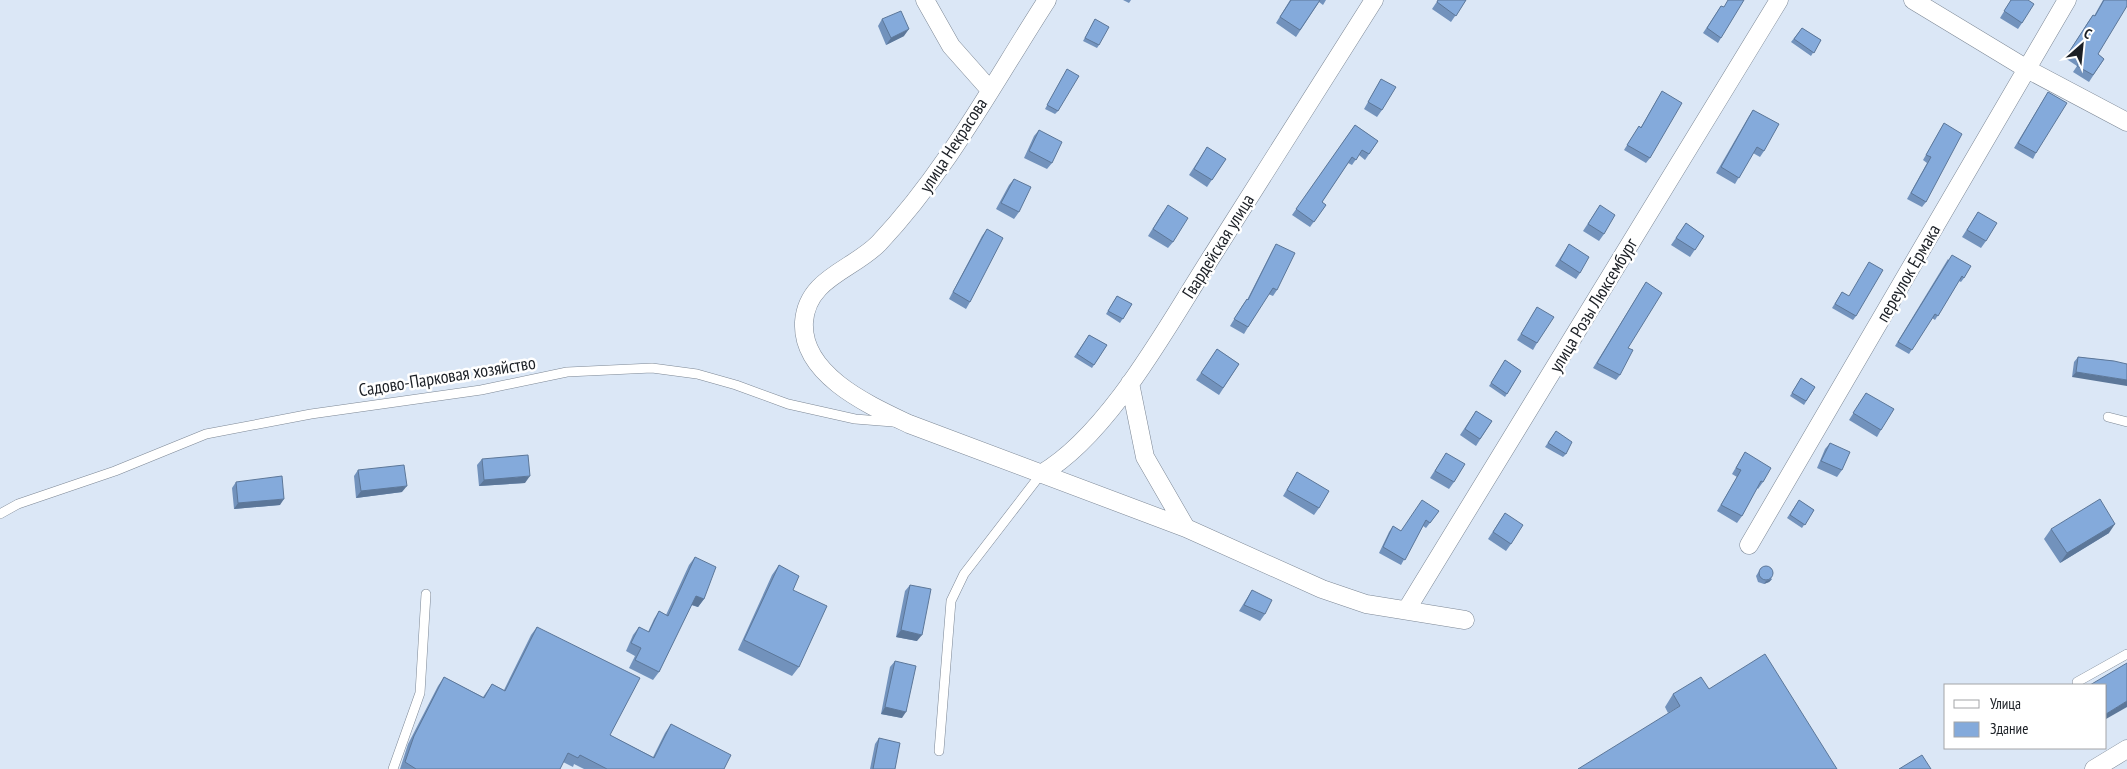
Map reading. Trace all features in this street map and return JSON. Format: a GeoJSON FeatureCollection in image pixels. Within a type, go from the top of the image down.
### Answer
{"type":"FeatureCollection","features":[{"type":"Feature","properties":{"kind":"street"},"geometry":{"type":"LineString","coordinates":[[925,0],[951,46],[990,90]]}},
{"type":"Feature","properties":{"kind":"street","name":"улица Некрасова"},"geometry":{"type":"LineString","coordinates":[[1047,0],[934,178],[914,204],[877,245],[818,287],[807,304],[804,323],[806,344],[820,365],[839,386],[866,404],[909,424],[1186,528],[1322,589],[1366,604],[1407,609],[1466,620]]}},
{"type":"Feature","properties":{"kind":"street","name":"Гвардейская улица"},"geometry":{"type":"LineString","coordinates":[[1041,474],[1060,463],[1077,447],[1130,383],[1374,0]]}},
{"type":"Feature","properties":{"kind":"street","name":"улица Розы Люксембург"},"geometry":{"type":"LineString","coordinates":[[1407,609],[1779,0]]}},
{"type":"Feature","properties":{"kind":"street"},"geometry":{"type":"LineString","coordinates":[[1913,0],[2027,69],[2127,122]]}},
{"type":"Feature","properties":{"kind":"street","name":"переулок Ермака"},"geometry":{"type":"LineString","coordinates":[[1749,546],[2067,0]]}},
{"type":"Feature","properties":{"kind":"street"},"geometry":{"type":"LineString","coordinates":[[1130,383],[1145,456],[1186,528]]}},
{"type":"Feature","properties":{"kind":"street"},"geometry":{"type":"LineString","coordinates":[[2094,769],[2127,749]]}},
{"type":"Feature","properties":{"kind":"lane","name":"Садово-Парковая хозяйство"},"geometry":{"type":"LineString","coordinates":[[0,514],[18,504],[115,471],[206,434],[311,414],[481,390],[567,372],[652,368],[697,374],[788,404],[855,419],[909,424]]}},
{"type":"Feature","properties":{"kind":"lane"},"geometry":{"type":"LineString","coordinates":[[2108,417],[2127,422]]}},
{"type":"Feature","properties":{"kind":"lane"},"geometry":{"type":"LineString","coordinates":[[939,751],[951,601],[964,574],[1041,474]]}},
{"type":"Feature","properties":{"kind":"lane"},"geometry":{"type":"LineString","coordinates":[[393,769],[420,694],[426,594]]}},
{"type":"Feature","properties":{"kind":"lane"},"geometry":{"type":"LineString","coordinates":[[2077,682],[2127,654]]}},
{"type":"Feature","properties":{"kind":"building"},"geometry":{"type":"Polygon","coordinates":[[[1291,0],[1320,0],[1300,30],[1280,17],[1291,0]]]}},
{"type":"Feature","properties":{"kind":"building"},"geometry":{"type":"Polygon","coordinates":[[[1438,0],[1466,0],[1456,16],[1437,2],[1438,0]]]}},
{"type":"Feature","properties":{"kind":"building"},"geometry":{"type":"Polygon","coordinates":[[[1728,0],[1744,0],[1721,38],[1707,28],[1721,6],[1724,7],[1728,0]]]}},
{"type":"Feature","properties":{"kind":"building"},"geometry":{"type":"Polygon","coordinates":[[[2011,0],[2028,0],[2034,4],[2022,23],[2004,11],[2011,0]]]}},
{"type":"Feature","properties":{"kind":"building"},"geometry":{"type":"Polygon","coordinates":[[[2104,0],[2127,0],[2127,6],[2098,54],[2104,59],[2093,75],[2077,66],[2081,59],[2069,52],[2104,0]]]}},
{"type":"Feature","properties":{"kind":"building"},"geometry":{"type":"Polygon","coordinates":[[[901,11],[909,29],[891,38],[882,19],[901,11]]]}},
{"type":"Feature","properties":{"kind":"building"},"geometry":{"type":"Polygon","coordinates":[[[1095,19],[1109,27],[1099,45],[1085,38],[1095,19]]]}},
{"type":"Feature","properties":{"kind":"building"},"geometry":{"type":"Polygon","coordinates":[[[1802,28],[1821,40],[1814,53],[1794,39],[1802,28]]]}},
{"type":"Feature","properties":{"kind":"building"},"geometry":{"type":"Polygon","coordinates":[[[1067,69],[1079,76],[1058,111],[1047,105],[1067,69]]]}},
{"type":"Feature","properties":{"kind":"building"},"geometry":{"type":"Polygon","coordinates":[[[1381,79],[1396,87],[1382,110],[1368,102],[1381,79]]]}},
{"type":"Feature","properties":{"kind":"building"},"geometry":{"type":"Polygon","coordinates":[[[1662,91],[1682,103],[1650,158],[1627,145],[1639,126],[1641,128],[1662,91]]]}},
{"type":"Feature","properties":{"kind":"building"},"geometry":{"type":"Polygon","coordinates":[[[2048,92],[2067,103],[2036,153],[2018,143],[2048,92]]]}},
{"type":"Feature","properties":{"kind":"building"},"geometry":{"type":"Polygon","coordinates":[[[1753,110],[1779,124],[1764,151],[1757,147],[1739,178],[1721,167],[1753,110]]]}},
{"type":"Feature","properties":{"kind":"building"},"geometry":{"type":"Polygon","coordinates":[[[1944,123],[1962,134],[1926,202],[1911,193],[1931,157],[1926,155],[1944,123]]]}},
{"type":"Feature","properties":{"kind":"building"},"geometry":{"type":"Polygon","coordinates":[[[1355,125],[1378,141],[1369,154],[1362,150],[1356,160],[1352,157],[1322,202],[1326,205],[1314,222],[1296,209],[1355,125]]]}},
{"type":"Feature","properties":{"kind":"building"},"geometry":{"type":"Polygon","coordinates":[[[1039,130],[1062,142],[1052,163],[1029,151],[1039,130]]]}},
{"type":"Feature","properties":{"kind":"building"},"geometry":{"type":"Polygon","coordinates":[[[1207,147],[1226,159],[1212,180],[1194,169],[1207,147]]]}},
{"type":"Feature","properties":{"kind":"building"},"geometry":{"type":"Polygon","coordinates":[[[1014,179],[1031,187],[1019,212],[1001,203],[1014,179]]]}},
{"type":"Feature","properties":{"kind":"building"},"geometry":{"type":"Polygon","coordinates":[[[1168,205],[1188,218],[1173,242],[1153,229],[1168,205]]]}},
{"type":"Feature","properties":{"kind":"building"},"geometry":{"type":"Polygon","coordinates":[[[1600,205],[1615,215],[1604,234],[1588,224],[1600,205]]]}},
{"type":"Feature","properties":{"kind":"building"},"geometry":{"type":"Polygon","coordinates":[[[1978,212],[1997,223],[1986,241],[1967,230],[1978,212]]]}},
{"type":"Feature","properties":{"kind":"building"},"geometry":{"type":"Polygon","coordinates":[[[1686,223],[1704,236],[1695,250],[1676,238],[1686,223]]]}},
{"type":"Feature","properties":{"kind":"building"},"geometry":{"type":"Polygon","coordinates":[[[987,229],[1003,238],[970,302],[953,292],[987,229]]]}},
{"type":"Feature","properties":{"kind":"building"},"geometry":{"type":"Polygon","coordinates":[[[1276,244],[1295,253],[1277,290],[1273,288],[1248,327],[1234,319],[1248,300],[1276,244]]]}},
{"type":"Feature","properties":{"kind":"building"},"geometry":{"type":"Polygon","coordinates":[[[1569,244],[1589,257],[1580,273],[1560,260],[1569,244]]]}},
{"type":"Feature","properties":{"kind":"building"},"geometry":{"type":"Polygon","coordinates":[[[1952,255],[1971,266],[1964,278],[1962,276],[1938,316],[1935,314],[1912,350],[1898,342],[1952,255]]]}},
{"type":"Feature","properties":{"kind":"building"},"geometry":{"type":"Polygon","coordinates":[[[1869,262],[1883,270],[1856,316],[1835,304],[1842,292],[1849,296],[1869,262]]]}},
{"type":"Feature","properties":{"kind":"building"},"geometry":{"type":"Polygon","coordinates":[[[1646,282],[1662,293],[1628,348],[1633,350],[1620,375],[1597,363],[1646,282]]]}},
{"type":"Feature","properties":{"kind":"building"},"geometry":{"type":"Polygon","coordinates":[[[1117,296],[1132,304],[1123,319],[1108,311],[1117,296]]]}},
{"type":"Feature","properties":{"kind":"building"},"geometry":{"type":"Polygon","coordinates":[[[1537,307],[1554,317],[1537,343],[1521,334],[1537,307]]]}},
{"type":"Feature","properties":{"kind":"building"},"geometry":{"type":"Polygon","coordinates":[[[1089,335],[1107,345],[1094,365],[1077,354],[1089,335]]]}},
{"type":"Feature","properties":{"kind":"building"},"geometry":{"type":"Polygon","coordinates":[[[1217,349],[1239,364],[1223,388],[1201,373],[1217,349]]]}},
{"type":"Feature","properties":{"kind":"building"},"geometry":{"type":"Polygon","coordinates":[[[2078,357],[2127,364],[2127,380],[2076,372],[2078,357]]]}},
{"type":"Feature","properties":{"kind":"building"},"geometry":{"type":"Polygon","coordinates":[[[1505,360],[1521,371],[1507,394],[1491,383],[1505,360]]]}},
{"type":"Feature","properties":{"kind":"building"},"geometry":{"type":"Polygon","coordinates":[[[1801,378],[1815,387],[1806,401],[1792,393],[1801,378]]]}},
{"type":"Feature","properties":{"kind":"building"},"geometry":{"type":"Polygon","coordinates":[[[1866,393],[1894,409],[1881,430],[1853,413],[1866,393]]]}},
{"type":"Feature","properties":{"kind":"building"},"geometry":{"type":"Polygon","coordinates":[[[1476,411],[1492,421],[1480,439],[1465,429],[1476,411]]]}},
{"type":"Feature","properties":{"kind":"building"},"geometry":{"type":"Polygon","coordinates":[[[1556,431],[1572,442],[1566,454],[1548,443],[1556,431]]]}},
{"type":"Feature","properties":{"kind":"building"},"geometry":{"type":"Polygon","coordinates":[[[1830,443],[1850,452],[1842,470],[1821,461],[1830,443]]]}},
{"type":"Feature","properties":{"kind":"building"},"geometry":{"type":"Polygon","coordinates":[[[1745,452],[1771,468],[1763,482],[1761,481],[1742,516],[1721,505],[1741,470],[1736,468],[1745,452]]]}},
{"type":"Feature","properties":{"kind":"building"},"geometry":{"type":"Polygon","coordinates":[[[1446,453],[1465,464],[1454,482],[1435,471],[1446,453]]]}},
{"type":"Feature","properties":{"kind":"building"},"geometry":{"type":"Polygon","coordinates":[[[528,455],[530,476],[484,480],[482,459],[528,455]]]}},
{"type":"Feature","properties":{"kind":"building"},"geometry":{"type":"Polygon","coordinates":[[[404,465],[407,486],[361,491],[358,470],[404,465]]]}},
{"type":"Feature","properties":{"kind":"building"},"geometry":{"type":"Polygon","coordinates":[[[1297,472],[1329,491],[1319,508],[1287,490],[1297,472]]]}},
{"type":"Feature","properties":{"kind":"building"},"geometry":{"type":"Polygon","coordinates":[[[282,476],[284,499],[238,503],[236,482],[282,476]]]}},
{"type":"Feature","properties":{"kind":"building"},"geometry":{"type":"Polygon","coordinates":[[[2100,499],[2115,524],[2067,553],[2051,529],[2100,499]]]}},
{"type":"Feature","properties":{"kind":"building"},"geometry":{"type":"Polygon","coordinates":[[[1422,500],[1439,511],[1430,523],[1426,520],[1405,560],[1383,547],[1393,526],[1401,531],[1422,500]]]}},
{"type":"Feature","properties":{"kind":"building"},"geometry":{"type":"Polygon","coordinates":[[[1799,500],[1814,510],[1805,525],[1790,515],[1799,500]]]}},
{"type":"Feature","properties":{"kind":"building"},"geometry":{"type":"Polygon","coordinates":[[[1505,513],[1523,525],[1511,544],[1493,532],[1505,513]]]}},
{"type":"Feature","properties":{"kind":"building"},"geometry":{"type":"Polygon","coordinates":[[[695,557],[716,567],[704,599],[696,596],[659,672],[635,660],[641,648],[631,643],[639,627],[649,632],[659,611],[668,616],[695,557]]]}},
{"type":"Feature","properties":{"kind":"building"},"geometry":{"type":"Polygon","coordinates":[[[779,565],[799,576],[793,590],[827,606],[799,667],[744,640],[779,565]]]}},
{"type":"Feature","properties":{"kind":"building"},"geometry":{"type":"Polygon","coordinates":[[[1763,566],[1769,566],[1773,573],[1769,580],[1763,580],[1759,576],[1759,570],[1763,566]]]}},
{"type":"Feature","properties":{"kind":"building"},"geometry":{"type":"Polygon","coordinates":[[[910,585],[931,589],[922,635],[901,630],[910,585]]]}},
{"type":"Feature","properties":{"kind":"building"},"geometry":{"type":"Polygon","coordinates":[[[1252,590],[1272,600],[1265,614],[1244,605],[1252,590]]]}},
{"type":"Feature","properties":{"kind":"building"},"geometry":{"type":"Polygon","coordinates":[[[537,627],[640,678],[610,735],[654,758],[671,724],[731,755],[724,769],[607,769],[580,755],[578,758],[568,753],[560,769],[416,769],[405,762],[414,736],[444,677],[484,698],[492,684],[505,691],[537,627]]]}},
{"type":"Feature","properties":{"kind":"building"},"geometry":{"type":"Polygon","coordinates":[[[1765,654],[1837,769],[1578,769],[1680,706],[1673,694],[1701,677],[1709,689],[1765,654]]]}},
{"type":"Feature","properties":{"kind":"building"},"geometry":{"type":"Polygon","coordinates":[[[895,661],[916,666],[906,712],[885,707],[895,661]]]}},
{"type":"Feature","properties":{"kind":"building"},"geometry":{"type":"Polygon","coordinates":[[[2127,663],[2127,701],[2107,713],[2107,684],[2092,684],[2127,663]]]}},
{"type":"Feature","properties":{"kind":"building"},"geometry":{"type":"Polygon","coordinates":[[[879,738],[900,743],[895,769],[873,769],[879,738]]]}},
{"type":"Feature","properties":{"kind":"building"},"geometry":{"type":"Polygon","coordinates":[[[1922,755],[1931,769],[1899,769],[1922,755]]]}}]}
